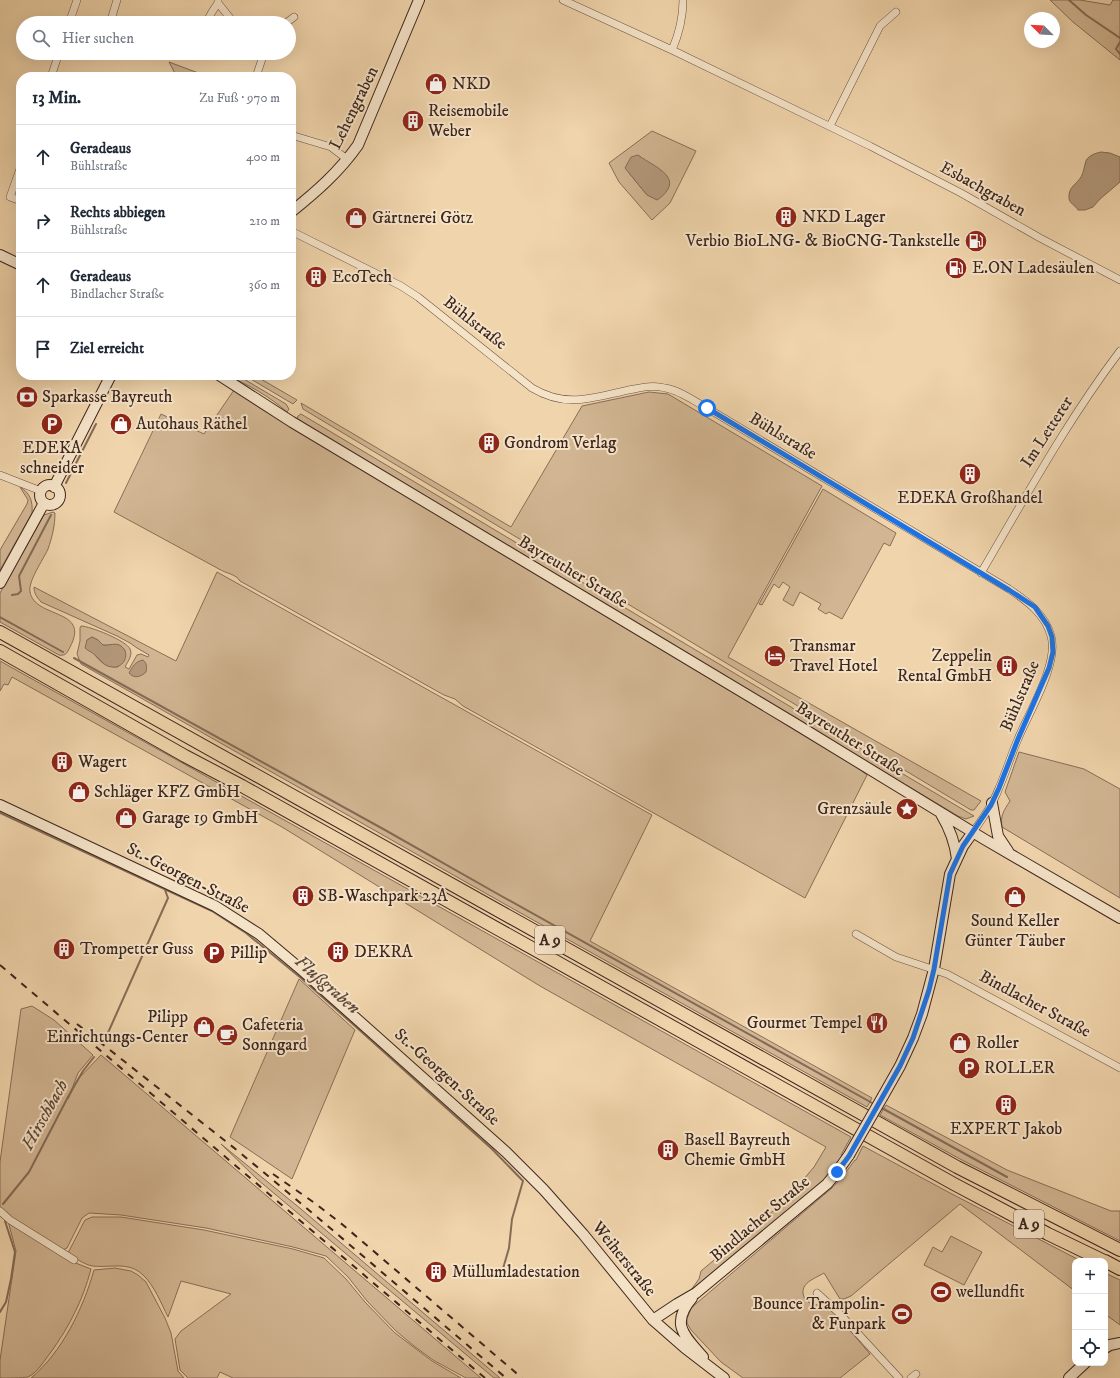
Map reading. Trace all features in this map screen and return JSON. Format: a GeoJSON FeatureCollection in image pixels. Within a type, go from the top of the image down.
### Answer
{"type":"FeatureCollection","features":[{"type":"Feature","properties":{"kind":"highway","name":"A 9"},"geometry":{"type":"LineString","coordinates":[[0,632],[950,1163],[1120,1250]]}},
{"type":"Feature","properties":{"kind":"highway","name":"A 9"},"geometry":{"type":"LineString","coordinates":[[0,651],[185,756],[242,786],[940,1177],[1048,1234],[1099,1258]]}},
{"type":"Feature","properties":{"kind":"highway","name":"A 9"},"geometry":{"type":"LineString","coordinates":[[1108,1263],[1120,1269]]}},
{"type":"Feature","properties":{"kind":"street"},"geometry":{"type":"LineString","coordinates":[[71,16],[77,0]]}},
{"type":"Feature","properties":{"kind":"street"},"geometry":{"type":"LineString","coordinates":[[112,16],[117,0]]}},
{"type":"Feature","properties":{"kind":"street","name":"Lehengraben"},"geometry":{"type":"LineString","coordinates":[[296,208],[328,181],[348,160],[358,145],[419,0]]}},
{"type":"Feature","properties":{"kind":"street","name":"Esbachgraben"},"geometry":{"type":"LineString","coordinates":[[563,0],[672,50],[830,126],[961,193],[1040,238],[1120,280]]}},
{"type":"Feature","properties":{"kind":"street"},"geometry":{"type":"LineString","coordinates":[[672,50],[678,37],[681,24],[682,0]]}},
{"type":"Feature","properties":{"kind":"street"},"geometry":{"type":"LineString","coordinates":[[210,16],[218,2],[229,16]]}},
{"type":"Feature","properties":{"kind":"street"},"geometry":{"type":"LineString","coordinates":[[830,126],[880,26],[896,12]]}},
{"type":"Feature","properties":{"kind":"street"},"geometry":{"type":"LineString","coordinates":[[53,72],[57,60]]}},
{"type":"Feature","properties":{"kind":"street"},"geometry":{"type":"LineString","coordinates":[[258,72],[262,60]]}},
{"type":"Feature","properties":{"kind":"street"},"geometry":{"type":"LineString","coordinates":[[296,136],[331,147],[348,160]]}},
{"type":"Feature","properties":{"kind":"street"},"geometry":{"type":"LineString","coordinates":[[16,180],[10,197],[16,200]]}},
{"type":"Feature","properties":{"kind":"street","name":"Bühlstraße"},"geometry":{"type":"LineString","coordinates":[[296,234],[401,286],[412,293],[540,393],[557,399],[570,400],[585,399],[647,387],[665,388],[675,391],[707,408],[982,573],[1035,607],[1048,626],[1052,637],[1053,652],[1049,668],[1018,739],[999,788],[992,803],[973,832]]}},
{"type":"Feature","properties":{"kind":"street"},"geometry":{"type":"LineString","coordinates":[[0,255],[16,263]]}},
{"type":"Feature","properties":{"kind":"street","name":"Im Letterer"},"geometry":{"type":"LineString","coordinates":[[982,573],[1035,479],[1084,403],[1120,351]]}},
{"type":"Feature","properties":{"kind":"street"},"geometry":{"type":"LineString","coordinates":[[54,487],[108,380]]}},
{"type":"Feature","properties":{"kind":"street","name":"Bayreuther Straße"},"geometry":{"type":"LineString","coordinates":[[227,380],[299,426],[794,723],[910,795],[1120,918]]}},
{"type":"Feature","properties":{"kind":"street"},"geometry":{"type":"LineString","coordinates":[[0,475],[41,491]]}},
{"type":"Feature","properties":{"kind":"street"},"geometry":{"type":"LineString","coordinates":[[47,486],[54,487],[59,493],[58,501],[52,505],[44,503],[40,496],[41,491],[47,486]]}},
{"type":"Feature","properties":{"kind":"street"},"geometry":{"type":"LineString","coordinates":[[0,583],[44,503]]}},
{"type":"Feature","properties":{"kind":"street"},"geometry":{"type":"LineString","coordinates":[[992,803],[998,836],[1011,855]]}},
{"type":"Feature","properties":{"kind":"street","name":"St.-Georgen-Straße"},"geometry":{"type":"LineString","coordinates":[[0,805],[215,906],[253,931],[300,969],[506,1152]]}},
{"type":"Feature","properties":{"kind":"street"},"geometry":{"type":"LineString","coordinates":[[940,812],[951,832],[955,844],[957,859]]}},
{"type":"Feature","properties":{"kind":"street","name":"Bindlacher Straße"},"geometry":{"type":"LineString","coordinates":[[653,1320],[696,1293],[813,1196],[837,1172],[849,1156],[900,1066],[913,1038],[928,996],[950,874],[963,846],[973,832]]}},
{"type":"Feature","properties":{"kind":"street","name":"Bindlacher Straße"},"geometry":{"type":"LineString","coordinates":[[856,934],[896,957],[934,969],[953,977],[1120,1068]]}},
{"type":"Feature","properties":{"kind":"street","name":"Weiherstraße"},"geometry":{"type":"LineString","coordinates":[[506,1152],[544,1190],[579,1229],[653,1320],[685,1348],[721,1376]]}},
{"type":"Feature","properties":{"kind":"street"},"geometry":{"type":"LineString","coordinates":[[0,1211],[10,1220],[74,1260]]}},
{"type":"Feature","properties":{"kind":"street"},"geometry":{"type":"LineString","coordinates":[[696,1293],[682,1312],[682,1331],[721,1376]]}},
{"type":"Feature","properties":{"kind":"street"},"geometry":{"type":"LineString","coordinates":[[817,1293],[839,1313],[899,1378]]}},
{"type":"Feature","properties":{"kind":"street"},"geometry":{"type":"LineString","coordinates":[[1108,1347],[1120,1342]]}},
{"type":"Feature","properties":{"kind":"street"},"geometry":{"type":"LineString","coordinates":[[1069,1378],[1082,1366]]}},
{"type":"Feature","properties":{"kind":"shaded area"},"geometry":{"type":"Polygon","coordinates":[[[1050,0],[1080,0],[1110,5],[1113,0],[1120,0],[1120,60],[1073,22],[1050,0]]]}},
{"type":"Feature","properties":{"kind":"shaded area"},"geometry":{"type":"Polygon","coordinates":[[[169,62],[196,72],[174,72],[169,62]]]}},
{"type":"Feature","properties":{"kind":"shaded area"},"geometry":{"type":"Polygon","coordinates":[[[652,131],[696,151],[670,203],[652,220],[619,182],[609,163],[652,131]],[[638,155],[629,173],[647,195],[646,162],[638,155]]]}},
{"type":"Feature","properties":{"kind":"shaded area"},"geometry":{"type":"Polygon","coordinates":[[[1101,152],[1110,153],[1120,157],[1120,182],[1093,207],[1085,210],[1078,210],[1069,200],[1070,191],[1081,177],[1087,159],[1093,154],[1101,152]]]}},
{"type":"Feature","properties":{"kind":"shaded area"},"geometry":{"type":"Polygon","coordinates":[[[638,155],[660,169],[669,178],[670,184],[668,189],[657,200],[647,195],[625,168],[631,157],[638,155]]]}},
{"type":"Feature","properties":{"kind":"shaded area"},"geometry":{"type":"Polygon","coordinates":[[[237,380],[245,380],[286,404],[289,409],[287,412],[258,391],[237,380]]]}},
{"type":"Feature","properties":{"kind":"shaded area"},"geometry":{"type":"Polygon","coordinates":[[[252,380],[263,380],[297,400],[293,404],[252,380]]]}},
{"type":"Feature","properties":{"kind":"shaded area"},"geometry":{"type":"Polygon","coordinates":[[[234,390],[847,760],[867,775],[805,898],[463,706],[455,699],[444,695],[240,581],[233,575],[114,512],[161,414],[204,434],[234,390]]]}},
{"type":"Feature","properties":{"kind":"shaded area"},"geometry":{"type":"Polygon","coordinates":[[[649,392],[668,394],[822,486],[728,657],[981,801],[974,810],[971,810],[303,409],[301,403],[511,527],[582,406],[649,392]]]}},
{"type":"Feature","properties":{"kind":"shaded area"},"geometry":{"type":"Polygon","coordinates":[[[301,414],[974,816],[966,819],[958,816],[297,420],[298,416],[301,414]]]}},
{"type":"Feature","properties":{"kind":"shaded area"},"geometry":{"type":"Polygon","coordinates":[[[20,487],[30,498],[32,513],[0,570],[0,550],[28,500],[20,487]]]}},
{"type":"Feature","properties":{"kind":"shaded area"},"geometry":{"type":"Polygon","coordinates":[[[823,489],[896,533],[890,546],[884,543],[842,619],[829,612],[826,614],[818,609],[821,604],[800,592],[793,606],[783,600],[790,587],[783,582],[779,588],[774,584],[762,605],[759,604],[823,489]]]}},
{"type":"Feature","properties":{"kind":"shaded area"},"geometry":{"type":"Polygon","coordinates":[[[53,512],[55,513],[55,518],[51,540],[48,549],[33,576],[30,592],[34,601],[68,620],[73,626],[75,635],[68,651],[63,655],[59,655],[0,622],[0,593],[44,515],[53,512]]]}},
{"type":"Feature","properties":{"kind":"shaded area"},"geometry":{"type":"Polygon","coordinates":[[[217,572],[652,815],[590,941],[872,1098],[867,1107],[81,664],[77,654],[81,626],[92,628],[108,634],[127,646],[131,651],[131,654],[125,667],[129,669],[137,655],[141,654],[148,657],[149,655],[117,636],[41,602],[35,594],[34,587],[176,661],[217,572]],[[92,637],[87,640],[95,655],[102,663],[112,667],[118,667],[125,650],[117,645],[103,645],[92,637]]]}},
{"type":"Feature","properties":{"kind":"shaded area"},"geometry":{"type":"Polygon","coordinates":[[[92,637],[103,645],[117,644],[121,646],[126,652],[123,663],[117,667],[107,666],[85,648],[87,640],[92,637]]]}},
{"type":"Feature","properties":{"kind":"shaded area"},"geometry":{"type":"Polygon","coordinates":[[[143,660],[147,668],[146,672],[138,677],[131,675],[129,673],[136,663],[143,660]]]}},
{"type":"Feature","properties":{"kind":"shaded area"},"geometry":{"type":"Polygon","coordinates":[[[0,661],[851,1137],[841,1155],[843,1157],[824,1181],[691,1290],[699,1279],[701,1271],[785,1201],[814,1167],[826,1147],[540,986],[282,827],[12,677],[8,685],[4,684],[0,691],[0,661]]]}},
{"type":"Feature","properties":{"kind":"shaded area"},"geometry":{"type":"Polygon","coordinates":[[[1019,752],[1084,769],[1120,789],[1120,898],[1002,827],[1003,813],[1010,801],[1005,792],[1019,752]]]}},
{"type":"Feature","properties":{"kind":"shaded area"},"geometry":{"type":"Polygon","coordinates":[[[299,979],[355,1030],[292,1179],[230,1137],[299,979]]]}},
{"type":"Feature","properties":{"kind":"shaded area"},"geometry":{"type":"Polygon","coordinates":[[[32,1006],[54,1020],[93,1055],[78,1073],[68,1099],[78,1079],[101,1055],[481,1378],[466,1378],[433,1360],[414,1346],[396,1331],[367,1301],[348,1277],[326,1256],[293,1247],[206,1228],[121,1215],[89,1213],[82,1218],[67,1248],[63,1250],[12,1219],[0,1208],[0,1162],[21,1009],[32,1006]]]}},
{"type":"Feature","properties":{"kind":"shaded area"},"geometry":{"type":"Polygon","coordinates":[[[886,1105],[1007,1170],[1111,1211],[1120,1211],[1120,1241],[960,1159],[880,1115],[886,1105]]]}},
{"type":"Feature","properties":{"kind":"shaded area"},"geometry":{"type":"Polygon","coordinates":[[[221,1144],[301,1209],[500,1378],[494,1378],[257,1179],[221,1144]]]}},
{"type":"Feature","properties":{"kind":"shaded area"},"geometry":{"type":"Polygon","coordinates":[[[863,1146],[1075,1258],[1072,1258],[1072,1289],[960,1204],[851,1296],[840,1299],[824,1273],[807,1283],[803,1289],[803,1293],[807,1301],[829,1308],[833,1311],[870,1354],[840,1378],[743,1378],[721,1362],[691,1330],[687,1323],[687,1319],[691,1308],[832,1188],[856,1160],[863,1146]]]}},
{"type":"Feature","properties":{"kind":"shaded area"},"geometry":{"type":"Polygon","coordinates":[[[92,1217],[121,1217],[204,1230],[293,1249],[324,1258],[346,1279],[365,1302],[395,1333],[432,1361],[461,1378],[233,1378],[220,1372],[217,1378],[188,1378],[180,1370],[175,1339],[181,1331],[231,1294],[181,1281],[168,1317],[151,1284],[138,1271],[132,1268],[119,1266],[93,1266],[80,1261],[68,1253],[85,1220],[92,1217]]]}},
{"type":"Feature","properties":{"kind":"shaded area"},"geometry":{"type":"Polygon","coordinates":[[[8,1221],[73,1262],[91,1269],[80,1302],[64,1333],[41,1366],[28,1377],[0,1378],[0,1360],[16,1251],[8,1221]]]}},
{"type":"Feature","properties":{"kind":"shaded area"},"geometry":{"type":"Polygon","coordinates":[[[951,1236],[982,1252],[964,1285],[924,1265],[933,1247],[942,1252],[951,1236]]]}},
{"type":"Feature","properties":{"kind":"shaded area"},"geometry":{"type":"Polygon","coordinates":[[[115,1268],[131,1271],[146,1282],[165,1318],[171,1333],[178,1371],[184,1378],[31,1378],[62,1343],[84,1300],[94,1270],[115,1268]]]}},
{"type":"Feature","properties":{"kind":"shaded area"},"geometry":{"type":"Polygon","coordinates":[[[1108,1274],[1120,1280],[1120,1325],[1108,1316],[1108,1274]]]}},
{"type":"Feature","properties":{"kind":"waterway"},"geometry":{"type":"LineString","coordinates":[[1069,0],[1086,15],[1120,38]]}},
{"type":"Feature","properties":{"kind":"waterway"},"geometry":{"type":"LineString","coordinates":[[1120,42],[1116,49],[1120,54]]}},
{"type":"Feature","properties":{"kind":"waterway","name":"Lehengraben"},"geometry":{"type":"LineString","coordinates":[[66,483],[96,424]]}},
{"type":"Feature","properties":{"kind":"waterway","name":"Lehengraben"},"geometry":{"type":"LineString","coordinates":[[12,595],[18,594],[21,591],[19,576],[51,515]]}},
{"type":"Feature","properties":{"kind":"waterway"},"geometry":{"type":"LineString","coordinates":[[0,617],[63,652]]}},
{"type":"Feature","properties":{"kind":"waterway"},"geometry":{"type":"LineString","coordinates":[[74,658],[385,830],[874,1104]]}},
{"type":"Feature","properties":{"kind":"waterway","name":"Flußgraben"},"geometry":{"type":"LineString","coordinates":[[0,813],[212,911],[246,933],[301,978],[492,1149],[523,1181],[512,1219],[509,1248],[502,1272]]}},
{"type":"Feature","properties":{"kind":"waterway","name":"Hirschbach"},"geometry":{"type":"LineString","coordinates":[[107,1035],[168,898],[165,890]]}},
{"type":"Feature","properties":{"kind":"waterway","name":"Hirschbach"},"geometry":{"type":"LineString","coordinates":[[3,1204],[29,1172],[69,1095],[83,1071],[94,1057]]}},
{"type":"Feature","properties":{"kind":"waterway"},"geometry":{"type":"LineString","coordinates":[[880,1107],[1007,1177]]}},
{"type":"Feature","properties":{"kind":"waterway","name":"Hirschbach"},"geometry":{"type":"LineString","coordinates":[[0,1312],[6,1302],[15,1252],[5,1221]]}},
{"type":"Feature","properties":{"kind":"railway"},"geometry":{"type":"LineString","coordinates":[[0,965],[485,1378]]}},
{"type":"Feature","properties":{"kind":"railway"},"geometry":{"type":"LineString","coordinates":[[77,1024],[238,1151],[506,1378]]}},
{"type":"Feature","properties":{"kind":"railway"},"geometry":{"type":"LineString","coordinates":[[273,1174],[343,1225],[522,1378]]}},
{"type":"Feature","properties":{"kind":"place","name":"NKD"},"geometry":{"type":"Point","coordinates":[436,84]}},
{"type":"Feature","properties":{"kind":"place","name":"Reisemobile Weber"},"geometry":{"type":"Point","coordinates":[413,121]}},
{"type":"Feature","properties":{"kind":"place","name":"NKD Lager"},"geometry":{"type":"Point","coordinates":[786,217]}},
{"type":"Feature","properties":{"kind":"place","name":"Gärtnerei Götz"},"geometry":{"type":"Point","coordinates":[356,218]}},
{"type":"Feature","properties":{"kind":"place","name":"Verbio BioLNG- & BioCNG-Tankstelle"},"geometry":{"type":"Point","coordinates":[976,241]}},
{"type":"Feature","properties":{"kind":"place","name":"E.ON Ladesäulen"},"geometry":{"type":"Point","coordinates":[956,268]}},
{"type":"Feature","properties":{"kind":"place","name":"EcoTech"},"geometry":{"type":"Point","coordinates":[316,277]}},
{"type":"Feature","properties":{"kind":"place","name":"Sparkasse Bayreuth"},"geometry":{"type":"Point","coordinates":[27,397]}},
{"type":"Feature","properties":{"kind":"place","name":"EDEKA schneider"},"geometry":{"type":"Point","coordinates":[52,424]}},
{"type":"Feature","properties":{"kind":"place","name":"Autohaus Räthel"},"geometry":{"type":"Point","coordinates":[121,424]}},
{"type":"Feature","properties":{"kind":"place","name":"Gondrom Verlag"},"geometry":{"type":"Point","coordinates":[489,443]}},
{"type":"Feature","properties":{"kind":"place","name":"EDEKA Großhandel"},"geometry":{"type":"Point","coordinates":[970,474]}},
{"type":"Feature","properties":{"kind":"place","name":"Transmar Travel Hotel"},"geometry":{"type":"Point","coordinates":[775,656]}},
{"type":"Feature","properties":{"kind":"place","name":"Zeppelin Rental GmbH"},"geometry":{"type":"Point","coordinates":[1007,666]}},
{"type":"Feature","properties":{"kind":"place","name":"Wagert"},"geometry":{"type":"Point","coordinates":[62,762]}},
{"type":"Feature","properties":{"kind":"place","name":"Schläger KFZ GmbH"},"geometry":{"type":"Point","coordinates":[79,792]}},
{"type":"Feature","properties":{"kind":"place","name":"Grenzsäule"},"geometry":{"type":"Point","coordinates":[907,809]}},
{"type":"Feature","properties":{"kind":"place","name":"Garage 19 GmbH"},"geometry":{"type":"Point","coordinates":[126,818]}},
{"type":"Feature","properties":{"kind":"place","name":"SB-Waschpark 23A"},"geometry":{"type":"Point","coordinates":[303,896]}},
{"type":"Feature","properties":{"kind":"place","name":"Sound Keller Günter Täuber"},"geometry":{"type":"Point","coordinates":[1015,897]}},
{"type":"Feature","properties":{"kind":"place","name":"Trompetter Guss"},"geometry":{"type":"Point","coordinates":[64,949]}},
{"type":"Feature","properties":{"kind":"place","name":"DEKRA"},"geometry":{"type":"Point","coordinates":[338,952]}},
{"type":"Feature","properties":{"kind":"place","name":"Pillip"},"geometry":{"type":"Point","coordinates":[214,953]}},
{"type":"Feature","properties":{"kind":"place","name":"Gourmet Tempel"},"geometry":{"type":"Point","coordinates":[877,1023]}},
{"type":"Feature","properties":{"kind":"place","name":"Pilipp Einrichtungs-Center"},"geometry":{"type":"Point","coordinates":[204,1027]}},
{"type":"Feature","properties":{"kind":"place","name":"Cafeteria Sonngard"},"geometry":{"type":"Point","coordinates":[227,1035]}},
{"type":"Feature","properties":{"kind":"place","name":"Roller"},"geometry":{"type":"Point","coordinates":[960,1043]}},
{"type":"Feature","properties":{"kind":"place","name":"ROLLER"},"geometry":{"type":"Point","coordinates":[969,1068]}},
{"type":"Feature","properties":{"kind":"place","name":"EXPERT Jakob"},"geometry":{"type":"Point","coordinates":[1006,1105]}},
{"type":"Feature","properties":{"kind":"place","name":"Basell Bayreuth Chemie GmbH"},"geometry":{"type":"Point","coordinates":[668,1150]}},
{"type":"Feature","properties":{"kind":"place","name":"Müllumladestation"},"geometry":{"type":"Point","coordinates":[436,1272]}},
{"type":"Feature","properties":{"kind":"place","name":"wellundfit"},"geometry":{"type":"Point","coordinates":[941,1292]}},
{"type":"Feature","properties":{"kind":"place","name":"Bounce Trampolin- & Funpark"},"geometry":{"type":"Point","coordinates":[902,1314]}},
{"type":"Feature","properties":{"kind":"route"},"geometry":{"type":"LineString","coordinates":[[707,408],[1026,601],[1035,607],[1041,615],[1048,626],[1052,637],[1053,652],[1049,668],[1018,739],[999,788],[983,819],[963,846],[950,874],[934,969],[922,1014],[913,1038],[900,1066],[849,1156],[837,1172]]}}]}
